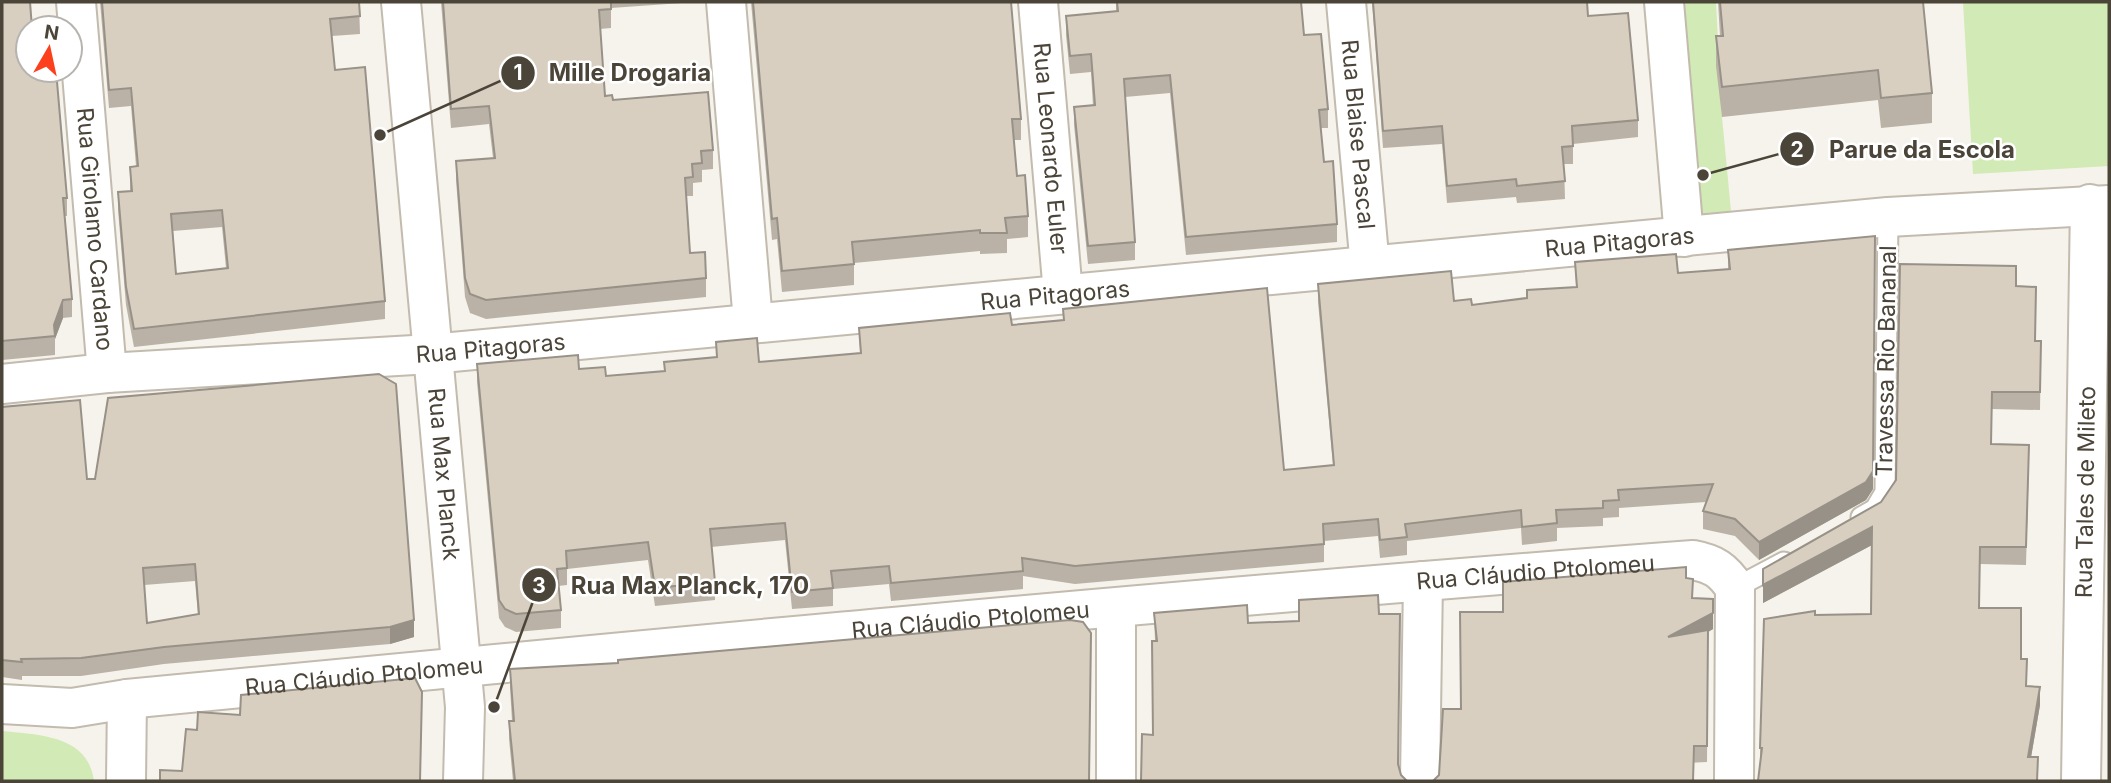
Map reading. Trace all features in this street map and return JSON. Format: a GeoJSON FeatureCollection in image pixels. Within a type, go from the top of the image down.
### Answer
{"type":"FeatureCollection","features":[{"type":"Feature","properties":{"kind":"street","name":"Rua Girolamo Cardano"},"geometry":{"type":"LineString","coordinates":[[76,2],[107,373]]}},
{"type":"Feature","properties":{"kind":"street","name":"Rua Max Planck"},"geometry":{"type":"LineString","coordinates":[[401,2],[431,354],[462,667],[465,707],[463,781]]}},
{"type":"Feature","properties":{"kind":"street"},"geometry":{"type":"LineString","coordinates":[[726,2],[753,322]]}},
{"type":"Feature","properties":{"kind":"street","name":"Rua Leonardo Euler"},"geometry":{"type":"LineString","coordinates":[[1038,2],[1063,294]]}},
{"type":"Feature","properties":{"kind":"street","name":"Rua Blaise Pascal"},"geometry":{"type":"LineString","coordinates":[[1346,2],[1370,267]]}},
{"type":"Feature","properties":{"kind":"street"},"geometry":{"type":"LineString","coordinates":[[1664,2],[1684,237]]}},
{"type":"Feature","properties":{"kind":"street","name":"Rua Pitagoras"},"geometry":{"type":"LineString","coordinates":[[2,384],[107,373],[431,354],[1888,217],[2099,205]]}},
{"type":"Feature","properties":{"kind":"street","name":"Rua Tales de Mileto"},"geometry":{"type":"LineString","coordinates":[[2081,781],[2096,587],[2099,205]]}},
{"type":"Feature","properties":{"kind":"street","name":"Rua Cláudio Ptolomeu"},"geometry":{"type":"LineString","coordinates":[[2,704],[72,708],[127,699],[462,667],[1423,580],[1693,560],[1712,563],[1725,573],[1735,588]]}},
{"type":"Feature","properties":{"kind":"street"},"geometry":{"type":"LineString","coordinates":[[1420,781],[1423,580]]}},
{"type":"Feature","properties":{"kind":"street"},"geometry":{"type":"LineString","coordinates":[[1734,781],[1735,588]]}},
{"type":"Feature","properties":{"kind":"street"},"geometry":{"type":"LineString","coordinates":[[1116,608],[1116,781]]}},
{"type":"Feature","properties":{"kind":"street"},"geometry":{"type":"LineString","coordinates":[[126,781],[127,699]]}},
{"type":"Feature","properties":{"kind":"lane","name":"Travessa Rio Bananal"},"geometry":{"type":"LineString","coordinates":[[1842,529],[1875,509],[1885,492],[1888,217]]}},
{"type":"Feature","properties":{"kind":"lane"},"geometry":{"type":"LineString","coordinates":[[1735,588],[1797,555]]}},
{"type":"Feature","properties":{"kind":"green space"},"geometry":{"type":"Polygon","coordinates":[[[1664,2],[1716,2],[1722,117],[1733,232],[1684,237],[1664,2]]]}},
{"type":"Feature","properties":{"kind":"green space"},"geometry":{"type":"Polygon","coordinates":[[[1963,2],[2109,2],[2109,166],[1973,174],[1963,2]]]}},
{"type":"Feature","properties":{"kind":"green space"},"geometry":{"type":"Polygon","coordinates":[[[2,731],[46,736],[72,746],[90,766],[94,781],[2,781],[2,731]]]}},
{"type":"Feature","properties":{"kind":"building"},"geometry":{"type":"Polygon","coordinates":[[[2,2],[30,2],[31,14],[14,14],[14,84],[57,84],[72,299],[63,300],[54,325],[55,336],[2,341],[2,2]]]}},
{"type":"Feature","properties":{"kind":"building"},"geometry":{"type":"Polygon","coordinates":[[[102,2],[359,2],[360,16],[330,19],[335,70],[365,67],[385,301],[134,329],[126,287],[118,192],[132,191],[130,167],[138,166],[131,88],[109,90],[102,2]],[[222,210],[171,214],[176,274],[228,268],[222,210]]]}},
{"type":"Feature","properties":{"kind":"building"},"geometry":{"type":"Polygon","coordinates":[[[443,2],[611,2],[611,9],[599,10],[605,96],[612,95],[613,100],[708,92],[713,150],[701,151],[702,163],[692,164],[693,177],[685,178],[690,253],[705,252],[706,278],[486,300],[470,294],[465,278],[456,161],[495,158],[489,106],[451,109],[443,2]]]}},
{"type":"Feature","properties":{"kind":"building"},"geometry":{"type":"Polygon","coordinates":[[[753,2],[1011,2],[1021,119],[1012,119],[1017,176],[1025,175],[1028,216],[1005,218],[1007,233],[980,233],[980,230],[852,242],[854,264],[782,271],[777,218],[772,219],[753,2]]]}},
{"type":"Feature","properties":{"kind":"building"},"geometry":{"type":"Polygon","coordinates":[[[1117,2],[1301,2],[1304,35],[1321,34],[1328,109],[1319,110],[1324,162],[1333,161],[1337,224],[1186,237],[1170,75],[1124,79],[1135,242],[1088,246],[1074,107],[1095,105],[1091,54],[1070,56],[1066,16],[1118,11],[1117,2]]]}},
{"type":"Feature","properties":{"kind":"building"},"geometry":{"type":"Polygon","coordinates":[[[1373,2],[1587,2],[1588,16],[1628,13],[1638,120],[1572,126],[1573,146],[1562,147],[1565,181],[1517,186],[1516,179],[1447,186],[1442,126],[1383,131],[1373,2]]]}},
{"type":"Feature","properties":{"kind":"building"},"geometry":{"type":"Polygon","coordinates":[[[1720,2],[1923,2],[1932,93],[1881,98],[1878,70],[1722,87],[1716,36],[1723,36],[1720,2]]]}},
{"type":"Feature","properties":{"kind":"building"},"geometry":{"type":"Polygon","coordinates":[[[1875,236],[1873,471],[1866,482],[1759,542],[1735,519],[1703,511],[1713,484],[1618,490],[1619,500],[1603,501],[1603,508],[1556,510],[1557,523],[1522,527],[1521,510],[1405,524],[1407,537],[1380,540],[1378,519],[1323,524],[1324,544],[1075,566],[1022,558],[1023,571],[891,583],[889,566],[831,571],[833,588],[792,592],[785,523],[710,529],[715,582],[655,588],[648,542],[566,551],[567,568],[557,569],[561,610],[516,614],[505,609],[499,600],[477,364],[578,355],[579,369],[605,367],[606,376],[665,371],[664,362],[717,357],[716,342],[757,338],[759,362],[861,353],[859,328],[1010,313],[1012,325],[1064,320],[1063,309],[1267,288],[1284,470],[1334,465],[1318,284],[1451,271],[1454,301],[1471,299],[1472,305],[1527,298],[1527,290],[1577,287],[1575,262],[1676,254],[1678,273],[1730,269],[1728,250],[1875,236]]]}},
{"type":"Feature","properties":{"kind":"building"},"geometry":{"type":"Polygon","coordinates":[[[1900,264],[2016,266],[2016,286],[2036,287],[2035,341],[2041,341],[2040,392],[1992,392],[1991,444],[2029,445],[2026,547],[1980,547],[1979,608],[2021,608],[2021,659],[2027,659],[2026,686],[2040,687],[2028,757],[2038,757],[2037,781],[1758,781],[1762,748],[1764,619],[1815,611],[1815,615],[1871,614],[1872,527],[1763,585],[1763,569],[1881,502],[1896,480],[1900,264]]]}},
{"type":"Feature","properties":{"kind":"building"},"geometry":{"type":"Polygon","coordinates":[[[379,374],[396,384],[414,620],[390,627],[164,647],[81,658],[21,659],[22,662],[2,660],[2,407],[80,400],[87,479],[95,479],[108,398],[379,374]],[[195,564],[143,568],[147,623],[199,614],[195,564]]]}},
{"type":"Feature","properties":{"kind":"building"},"geometry":{"type":"Polygon","coordinates":[[[1686,567],[1686,578],[1693,579],[1692,598],[1713,599],[1713,613],[1668,637],[1708,630],[1707,746],[1694,746],[1693,781],[1433,781],[1439,775],[1443,709],[1461,709],[1460,612],[1503,612],[1503,582],[1686,567]]]}},
{"type":"Feature","properties":{"kind":"building"},"geometry":{"type":"Polygon","coordinates":[[[1378,595],[1379,614],[1400,614],[1398,764],[1401,775],[1407,781],[1141,781],[1142,734],[1153,735],[1152,641],[1157,641],[1154,613],[1247,605],[1248,623],[1299,621],[1299,600],[1378,595]]]}},
{"type":"Feature","properties":{"kind":"building"},"geometry":{"type":"Polygon","coordinates":[[[1070,620],[1083,622],[1091,633],[1089,781],[515,781],[509,721],[514,721],[510,669],[618,663],[618,660],[1070,620]]]}},
{"type":"Feature","properties":{"kind":"building"},"geometry":{"type":"Polygon","coordinates":[[[415,678],[422,692],[420,781],[160,781],[160,770],[182,771],[186,729],[197,730],[198,712],[240,715],[241,695],[415,678]]]}},
{"type":"Feature","properties":{"kind":"place","name":"Mille Drogaria"},"geometry":{"type":"Point","coordinates":[380,135]}},
{"type":"Feature","properties":{"kind":"place","name":"Parue da Escola"},"geometry":{"type":"Point","coordinates":[1703,175]}},
{"type":"Feature","properties":{"kind":"place","name":"Rua Max Planck, 170"},"geometry":{"type":"Point","coordinates":[494,707]}}]}
